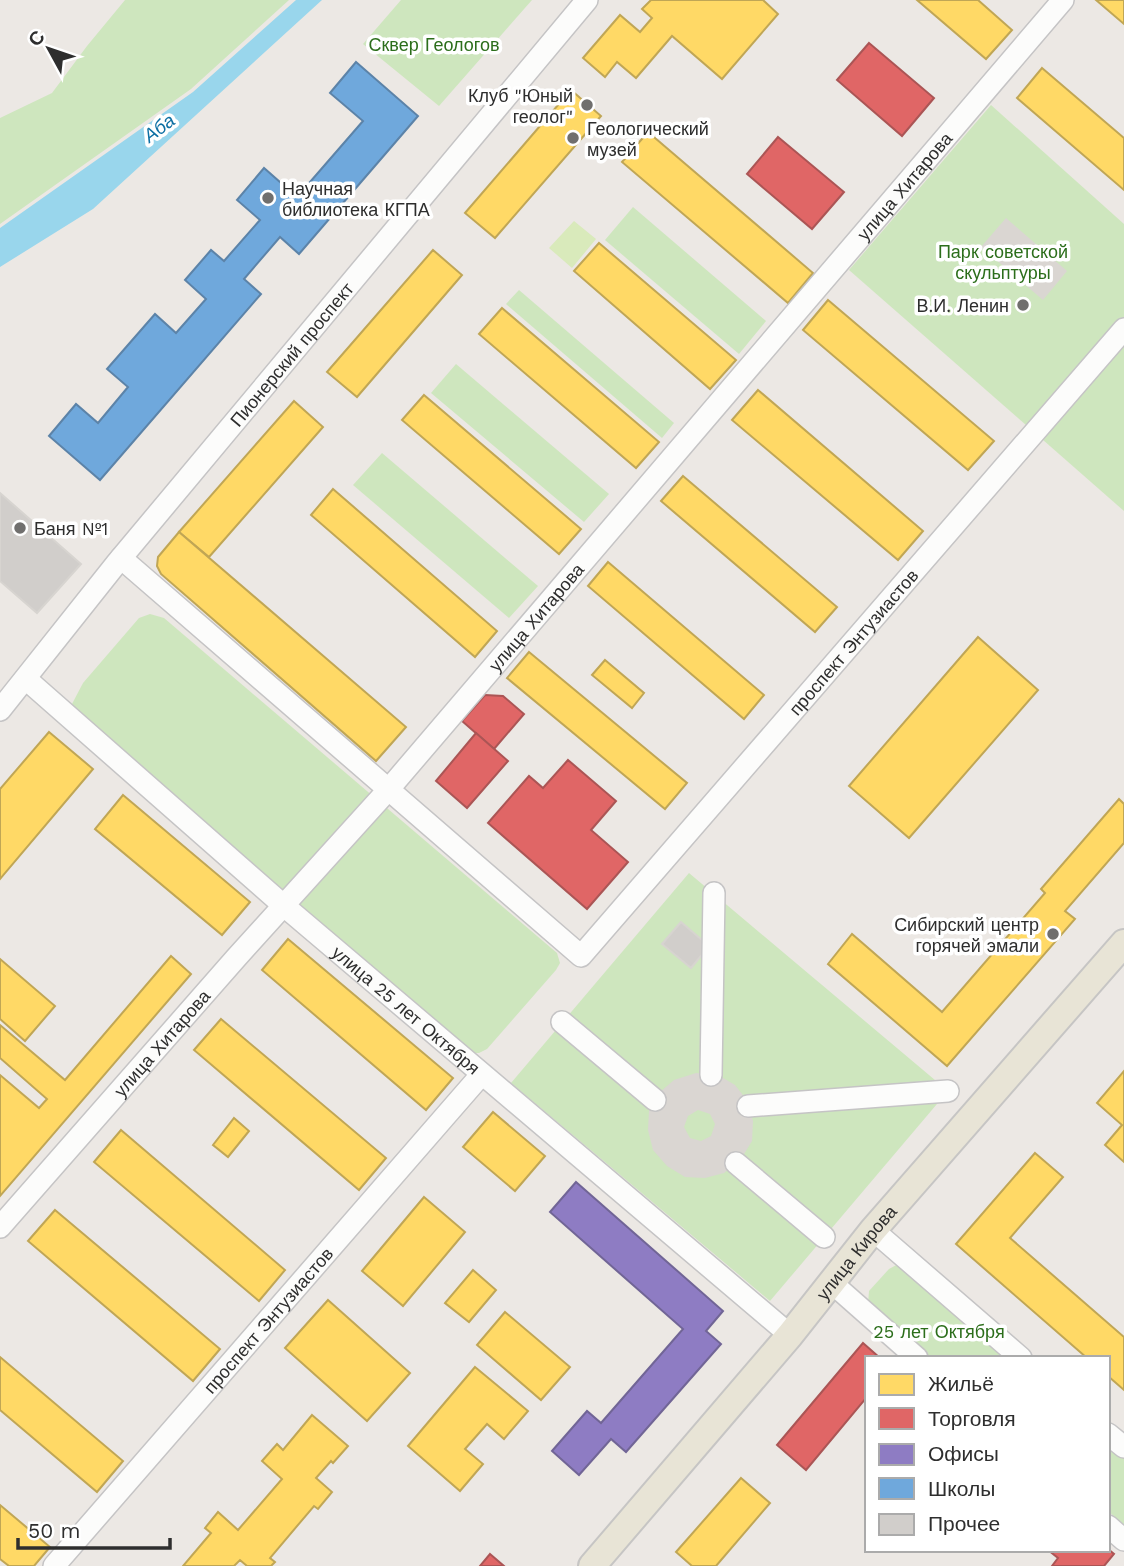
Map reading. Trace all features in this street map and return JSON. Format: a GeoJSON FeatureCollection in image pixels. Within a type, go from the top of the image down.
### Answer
{"type":"FeatureCollection","features":[{"type":"Feature","properties":{"kind":"main road","name":"улица Кирова"},"geometry":{"type":"LineString","coordinates":[[592,1566],[790,1335],[873,1230],[1124,943]]}},
{"type":"Feature","properties":{"kind":"street","name":"Пионерский проспект"},"geometry":{"type":"LineString","coordinates":[[0,710],[121,558],[587,0]]}},
{"type":"Feature","properties":{"kind":"street","name":"улица Хитарова"},"geometry":{"type":"LineString","coordinates":[[0,1227],[283,905],[388,790],[1063,0]]}},
{"type":"Feature","properties":{"kind":"street","name":"проспект Энтузиастов"},"geometry":{"type":"LineString","coordinates":[[388,790],[581,956],[1124,329]]}},
{"type":"Feature","properties":{"kind":"street"},"geometry":{"type":"LineString","coordinates":[[121,558],[388,790]]}},
{"type":"Feature","properties":{"kind":"street","name":"улица 25 лет Октября"},"geometry":{"type":"LineString","coordinates":[[26,680],[481,1075],[790,1335]]}},
{"type":"Feature","properties":{"kind":"street"},"geometry":{"type":"LineString","coordinates":[[711,1074],[714,893]]}},
{"type":"Feature","properties":{"kind":"street"},"geometry":{"type":"LineString","coordinates":[[562,1022],[655,1100]]}},
{"type":"Feature","properties":{"kind":"street","name":"проспект Энтузиастов"},"geometry":{"type":"LineString","coordinates":[[54,1566],[481,1075]]}},
{"type":"Feature","properties":{"kind":"street"},"geometry":{"type":"LineString","coordinates":[[748,1106],[948,1091]]}},
{"type":"Feature","properties":{"kind":"street"},"geometry":{"type":"LineString","coordinates":[[736,1163],[824,1237]]}},
{"type":"Feature","properties":{"kind":"street"},"geometry":{"type":"LineString","coordinates":[[873,1230],[1019,1356]]}},
{"type":"Feature","properties":{"kind":"street"},"geometry":{"type":"LineString","coordinates":[[832,1283],[915,1356]]}},
{"type":"Feature","properties":{"kind":"street"},"geometry":{"type":"LineString","coordinates":[[1110,1436],[1124,1447]]}},
{"type":"Feature","properties":{"kind":"street"},"geometry":{"type":"LineString","coordinates":[[1110,1528],[1124,1540]]}},
{"type":"Feature","properties":{"kind":"green space"},"geometry":{"type":"Polygon","coordinates":[[[125,0],[289,0],[191,89],[0,224],[0,118],[52,93],[125,0]]]}},
{"type":"Feature","properties":{"kind":"green space","name":"Сквер Геологов"},"geometry":{"type":"Polygon","coordinates":[[[401,0],[532,0],[439,106],[363,44],[401,0]]]}},
{"type":"Feature","properties":{"kind":"green space","name":"Парк советской скульптуры"},"geometry":{"type":"Polygon","coordinates":[[[991,105],[1124,224],[1124,511],[849,270],[991,105]]]}},
{"type":"Feature","properties":{"kind":"green space"},"geometry":{"type":"Polygon","coordinates":[[[633,207],[766,321],[739,354],[605,240],[633,207]]]}},
{"type":"Feature","properties":{"kind":"green space"},"geometry":{"type":"Polygon","coordinates":[[[574,221],[596,239],[572,268],[549,248],[574,221]]]}},
{"type":"Feature","properties":{"kind":"green space"},"geometry":{"type":"Polygon","coordinates":[[[519,290],[674,423],[662,438],[506,304],[519,290]]]}},
{"type":"Feature","properties":{"kind":"green space"},"geometry":{"type":"Polygon","coordinates":[[[456,364],[609,494],[584,522],[431,393],[456,364]]]}},
{"type":"Feature","properties":{"kind":"green space"},"geometry":{"type":"Polygon","coordinates":[[[382,453],[538,586],[509,618],[353,485],[382,453]]]}},
{"type":"Feature","properties":{"kind":"green space"},"geometry":{"type":"Polygon","coordinates":[[[150,614],[164,618],[557,953],[560,963],[556,970],[487,1049],[471,1053],[77,715],[72,704],[83,683],[139,618],[150,614]]]}},
{"type":"Feature","properties":{"kind":"green space"},"geometry":{"type":"Polygon","coordinates":[[[689,873],[948,1091],[770,1301],[511,1083],[689,873]]]}},
{"type":"Feature","properties":{"kind":"green space","name":"25 лет Октября"},"geometry":{"type":"Polygon","coordinates":[[[900,1263],[1008,1356],[929,1356],[868,1304],[869,1291],[889,1269],[900,1263]]]}},
{"type":"Feature","properties":{"kind":"green space"},"geometry":{"type":"Polygon","coordinates":[[[1110,1445],[1124,1456],[1124,1525],[1110,1513],[1110,1445]]]}},
{"type":"Feature","properties":{"kind":"shaded area"},"geometry":{"type":"Polygon","coordinates":[[[1006,218],[1067,271],[1043,300],[981,247],[1006,218]]]}},
{"type":"Feature","properties":{"kind":"shaded area"},"geometry":{"type":"Polygon","coordinates":[[[696,1073],[718,1075],[735,1085],[746,1099],[753,1121],[752,1141],[741,1159],[724,1173],[705,1178],[685,1177],[667,1166],[653,1150],[648,1130],[649,1111],[660,1092],[674,1080],[696,1073]],[[698,1110],[688,1116],[684,1127],[690,1138],[701,1141],[711,1136],[715,1124],[710,1114],[698,1110]]]}},
{"type":"Feature","properties":{"kind":"water","name":"Аба"},"geometry":{"type":"Polygon","coordinates":[[[296,0],[322,0],[93,209],[0,267],[0,228],[193,92],[296,0]]]}},
{"type":"Feature","properties":{"kind":"building: Жильё"},"geometry":{"type":"Polygon","coordinates":[[[651,0],[763,0],[778,14],[722,79],[672,36],[636,78],[617,62],[605,77],[583,58],[620,15],[640,32],[652,18],[642,9],[651,0]]]}},
{"type":"Feature","properties":{"kind":"building: Жильё"},"geometry":{"type":"Polygon","coordinates":[[[917,0],[978,0],[1012,30],[986,59],[917,0]]]}},
{"type":"Feature","properties":{"kind":"building: Жильё"},"geometry":{"type":"Polygon","coordinates":[[[1096,0],[1124,0],[1124,24],[1096,0]]]}},
{"type":"Feature","properties":{"kind":"building: Жильё"},"geometry":{"type":"Polygon","coordinates":[[[1042,68],[1124,138],[1124,190],[1017,98],[1042,68]]]}},
{"type":"Feature","properties":{"kind":"building: Жильё"},"geometry":{"type":"Polygon","coordinates":[[[571,90],[601,116],[495,238],[465,213],[571,90]]]}},
{"type":"Feature","properties":{"kind":"building: Жильё"},"geometry":{"type":"Polygon","coordinates":[[[648,132],[813,273],[788,303],[622,162],[648,132]]]}},
{"type":"Feature","properties":{"kind":"building: Жильё"},"geometry":{"type":"Polygon","coordinates":[[[599,243],[736,360],[710,389],[574,271],[599,243]]]}},
{"type":"Feature","properties":{"kind":"building: Жильё"},"geometry":{"type":"Polygon","coordinates":[[[433,250],[462,275],[357,397],[327,372],[433,250]]]}},
{"type":"Feature","properties":{"kind":"building: Жильё"},"geometry":{"type":"Polygon","coordinates":[[[828,300],[994,441],[968,470],[803,330],[828,300]]]}},
{"type":"Feature","properties":{"kind":"building: Жильё"},"geometry":{"type":"Polygon","coordinates":[[[502,308],[659,442],[636,468],[479,334],[502,308]]]}},
{"type":"Feature","properties":{"kind":"building: Жильё"},"geometry":{"type":"Polygon","coordinates":[[[758,390],[923,531],[898,560],[732,420],[758,390]]]}},
{"type":"Feature","properties":{"kind":"building: Жильё"},"geometry":{"type":"Polygon","coordinates":[[[424,395],[581,529],[559,554],[402,420],[424,395]]]}},
{"type":"Feature","properties":{"kind":"building: Жильё"},"geometry":{"type":"Polygon","coordinates":[[[294,401],[323,427],[209,557],[179,532],[294,401]]]}},
{"type":"Feature","properties":{"kind":"building: Жильё"},"geometry":{"type":"Polygon","coordinates":[[[683,476],[837,607],[815,632],[661,501],[683,476]]]}},
{"type":"Feature","properties":{"kind":"building: Жильё"},"geometry":{"type":"Polygon","coordinates":[[[333,489],[497,631],[475,657],[311,515],[333,489]]]}},
{"type":"Feature","properties":{"kind":"building: Жильё"},"geometry":{"type":"Polygon","coordinates":[[[179,532],[406,727],[376,761],[161,574],[157,566],[158,557],[179,532]]]}},
{"type":"Feature","properties":{"kind":"building: Жильё"},"geometry":{"type":"Polygon","coordinates":[[[608,562],[764,695],[744,719],[588,586],[608,562]]]}},
{"type":"Feature","properties":{"kind":"building: Жильё"},"geometry":{"type":"Polygon","coordinates":[[[978,637],[1038,690],[909,838],[849,786],[978,637]]]}},
{"type":"Feature","properties":{"kind":"building: Жильё"},"geometry":{"type":"Polygon","coordinates":[[[529,652],[687,783],[665,809],[507,678],[529,652]]]}},
{"type":"Feature","properties":{"kind":"building: Жильё"},"geometry":{"type":"Polygon","coordinates":[[[605,660],[644,693],[632,708],[592,675],[605,660]]]}},
{"type":"Feature","properties":{"kind":"building: Жильё"},"geometry":{"type":"Polygon","coordinates":[[[49,732],[93,769],[0,879],[0,789],[49,732]]]}},
{"type":"Feature","properties":{"kind":"building: Жильё"},"geometry":{"type":"Polygon","coordinates":[[[123,795],[250,902],[222,935],[95,829],[123,795]]]}},
{"type":"Feature","properties":{"kind":"building: Жильё"},"geometry":{"type":"Polygon","coordinates":[[[1119,799],[1124,804],[1124,843],[1065,911],[1075,919],[947,1066],[828,964],[852,934],[942,1012],[1045,893],[1041,889],[1119,799]]]}},
{"type":"Feature","properties":{"kind":"building: Жильё"},"geometry":{"type":"Polygon","coordinates":[[[288,939],[453,1078],[426,1110],[262,970],[288,939]]]}},
{"type":"Feature","properties":{"kind":"building: Жильё"},"geometry":{"type":"Polygon","coordinates":[[[171,956],[191,974],[0,1196],[0,1075],[39,1108],[47,1099],[0,1058],[0,1025],[65,1080],[171,956]]]}},
{"type":"Feature","properties":{"kind":"building: Жильё"},"geometry":{"type":"Polygon","coordinates":[[[0,959],[55,1006],[25,1041],[0,1019],[0,959]]]}},
{"type":"Feature","properties":{"kind":"building: Жильё"},"geometry":{"type":"Polygon","coordinates":[[[221,1019],[386,1158],[359,1190],[194,1050],[221,1019]]]}},
{"type":"Feature","properties":{"kind":"building: Жильё"},"geometry":{"type":"Polygon","coordinates":[[[1124,1071],[1124,1162],[1105,1145],[1122,1125],[1097,1103],[1124,1071]]]}},
{"type":"Feature","properties":{"kind":"building: Жильё"},"geometry":{"type":"Polygon","coordinates":[[[493,1112],[545,1156],[515,1191],[463,1147],[493,1112]]]}},
{"type":"Feature","properties":{"kind":"building: Жильё"},"geometry":{"type":"Polygon","coordinates":[[[234,1118],[249,1131],[228,1157],[213,1145],[234,1118]]]}},
{"type":"Feature","properties":{"kind":"building: Жильё"},"geometry":{"type":"Polygon","coordinates":[[[121,1130],[285,1270],[259,1301],[94,1162],[121,1130]]]}},
{"type":"Feature","properties":{"kind":"building: Жильё"},"geometry":{"type":"Polygon","coordinates":[[[1035,1153],[1063,1177],[1010,1238],[1124,1337],[1124,1390],[1110,1378],[1110,1356],[1085,1356],[956,1244],[1035,1153]]]}},
{"type":"Feature","properties":{"kind":"building: Жильё"},"geometry":{"type":"Polygon","coordinates":[[[424,1197],[465,1232],[403,1306],[362,1271],[424,1197]]]}},
{"type":"Feature","properties":{"kind":"building: Жильё"},"geometry":{"type":"Polygon","coordinates":[[[55,1210],[220,1349],[193,1381],[28,1241],[55,1210]]]}},
{"type":"Feature","properties":{"kind":"building: Жильё"},"geometry":{"type":"Polygon","coordinates":[[[473,1270],[496,1290],[469,1322],[445,1303],[473,1270]]]}},
{"type":"Feature","properties":{"kind":"building: Жильё"},"geometry":{"type":"Polygon","coordinates":[[[328,1300],[410,1373],[367,1421],[285,1348],[328,1300]]]}},
{"type":"Feature","properties":{"kind":"building: Жильё"},"geometry":{"type":"Polygon","coordinates":[[[505,1312],[570,1367],[541,1400],[477,1345],[505,1312]]]}},
{"type":"Feature","properties":{"kind":"building: Жильё"},"geometry":{"type":"Polygon","coordinates":[[[0,1357],[123,1461],[97,1492],[0,1410],[0,1357]]]}},
{"type":"Feature","properties":{"kind":"building: Жильё"},"geometry":{"type":"Polygon","coordinates":[[[475,1367],[528,1411],[504,1439],[487,1424],[465,1449],[483,1464],[460,1491],[408,1446],[475,1367]]]}},
{"type":"Feature","properties":{"kind":"building: Жильё"},"geometry":{"type":"Polygon","coordinates":[[[312,1415],[348,1446],[316,1478],[332,1492],[318,1509],[314,1506],[270,1558],[275,1562],[271,1566],[247,1566],[240,1560],[234,1566],[183,1566],[211,1533],[205,1528],[218,1512],[238,1530],[282,1479],[262,1461],[277,1444],[283,1450],[312,1415]]]}},
{"type":"Feature","properties":{"kind":"building: Жильё"},"geometry":{"type":"Polygon","coordinates":[[[741,1478],[770,1503],[716,1566],[692,1566],[676,1552],[741,1478]]]}},
{"type":"Feature","properties":{"kind":"building: Жильё"},"geometry":{"type":"Polygon","coordinates":[[[0,1505],[50,1547],[34,1566],[9,1566],[0,1559],[0,1505]]]}},
{"type":"Feature","properties":{"kind":"building: Торговля"},"geometry":{"type":"Polygon","coordinates":[[[869,43],[934,98],[902,136],[837,80],[869,43]]]}},
{"type":"Feature","properties":{"kind":"building: Торговля"},"geometry":{"type":"Polygon","coordinates":[[[778,137],[844,192],[812,229],[747,174],[778,137]]]}},
{"type":"Feature","properties":{"kind":"building: Торговля"},"geometry":{"type":"Polygon","coordinates":[[[485,695],[503,696],[524,714],[494,749],[462,721],[485,695]]]}},
{"type":"Feature","properties":{"kind":"building: Торговля"},"geometry":{"type":"Polygon","coordinates":[[[476,733],[508,761],[467,808],[436,781],[476,733]]]}},
{"type":"Feature","properties":{"kind":"building: Торговля"},"geometry":{"type":"Polygon","coordinates":[[[568,760],[616,801],[591,830],[628,862],[587,909],[488,823],[529,776],[543,788],[568,760]]]}},
{"type":"Feature","properties":{"kind":"building: Торговля"},"geometry":{"type":"Polygon","coordinates":[[[863,1343],[878,1356],[865,1356],[865,1399],[806,1470],[777,1445],[863,1343]]]}},
{"type":"Feature","properties":{"kind":"building: Торговля"},"geometry":{"type":"Polygon","coordinates":[[[1110,1551],[1114,1554],[1104,1566],[1052,1566],[1058,1558],[1050,1552],[1110,1551]]]}},
{"type":"Feature","properties":{"kind":"building: Торговля"},"geometry":{"type":"Polygon","coordinates":[[[490,1554],[504,1566],[480,1566],[490,1554]]]}},
{"type":"Feature","properties":{"kind":"building: Офисы"},"geometry":{"type":"Polygon","coordinates":[[[576,1182],[723,1311],[706,1331],[721,1344],[626,1452],[611,1439],[579,1475],[552,1451],[587,1411],[601,1423],[683,1329],[550,1212],[576,1182]]]}},
{"type":"Feature","properties":{"kind":"building: Школы"},"geometry":{"type":"Polygon","coordinates":[[[356,62],[418,116],[299,254],[280,237],[244,279],[261,294],[100,480],[49,436],[76,404],[98,423],[128,387],[107,369],[155,314],[176,333],[206,299],[185,280],[211,250],[224,261],[260,220],[237,200],[264,168],[297,197],[363,121],[330,93],[356,62]]]}},
{"type":"Feature","properties":{"kind":"building: Прочее","name":"Баня №1"},"geometry":{"type":"Polygon","coordinates":[[[0,493],[81,564],[37,613],[0,581],[0,493]]]}},
{"type":"Feature","properties":{"kind":"building: Прочее"},"geometry":{"type":"Polygon","coordinates":[[[681,922],[709,946],[691,968],[662,944],[681,922]]]}},
{"type":"Feature","properties":{"kind":"place","name":"Клуб \"Юный геолог\""},"geometry":{"type":"Point","coordinates":[587,105]}},
{"type":"Feature","properties":{"kind":"place","name":"Геологический музей"},"geometry":{"type":"Point","coordinates":[573,138]}},
{"type":"Feature","properties":{"kind":"place","name":"Научная библиотека КГПА"},"geometry":{"type":"Point","coordinates":[268,198]}},
{"type":"Feature","properties":{"kind":"place","name":"В.И. Ленин"},"geometry":{"type":"Point","coordinates":[1023,305]}},
{"type":"Feature","properties":{"kind":"place","name":"Баня №1"},"geometry":{"type":"Point","coordinates":[20,528]}},
{"type":"Feature","properties":{"kind":"place","name":"Сибирский центр горячей эмали"},"geometry":{"type":"Point","coordinates":[1053,934]}}]}
